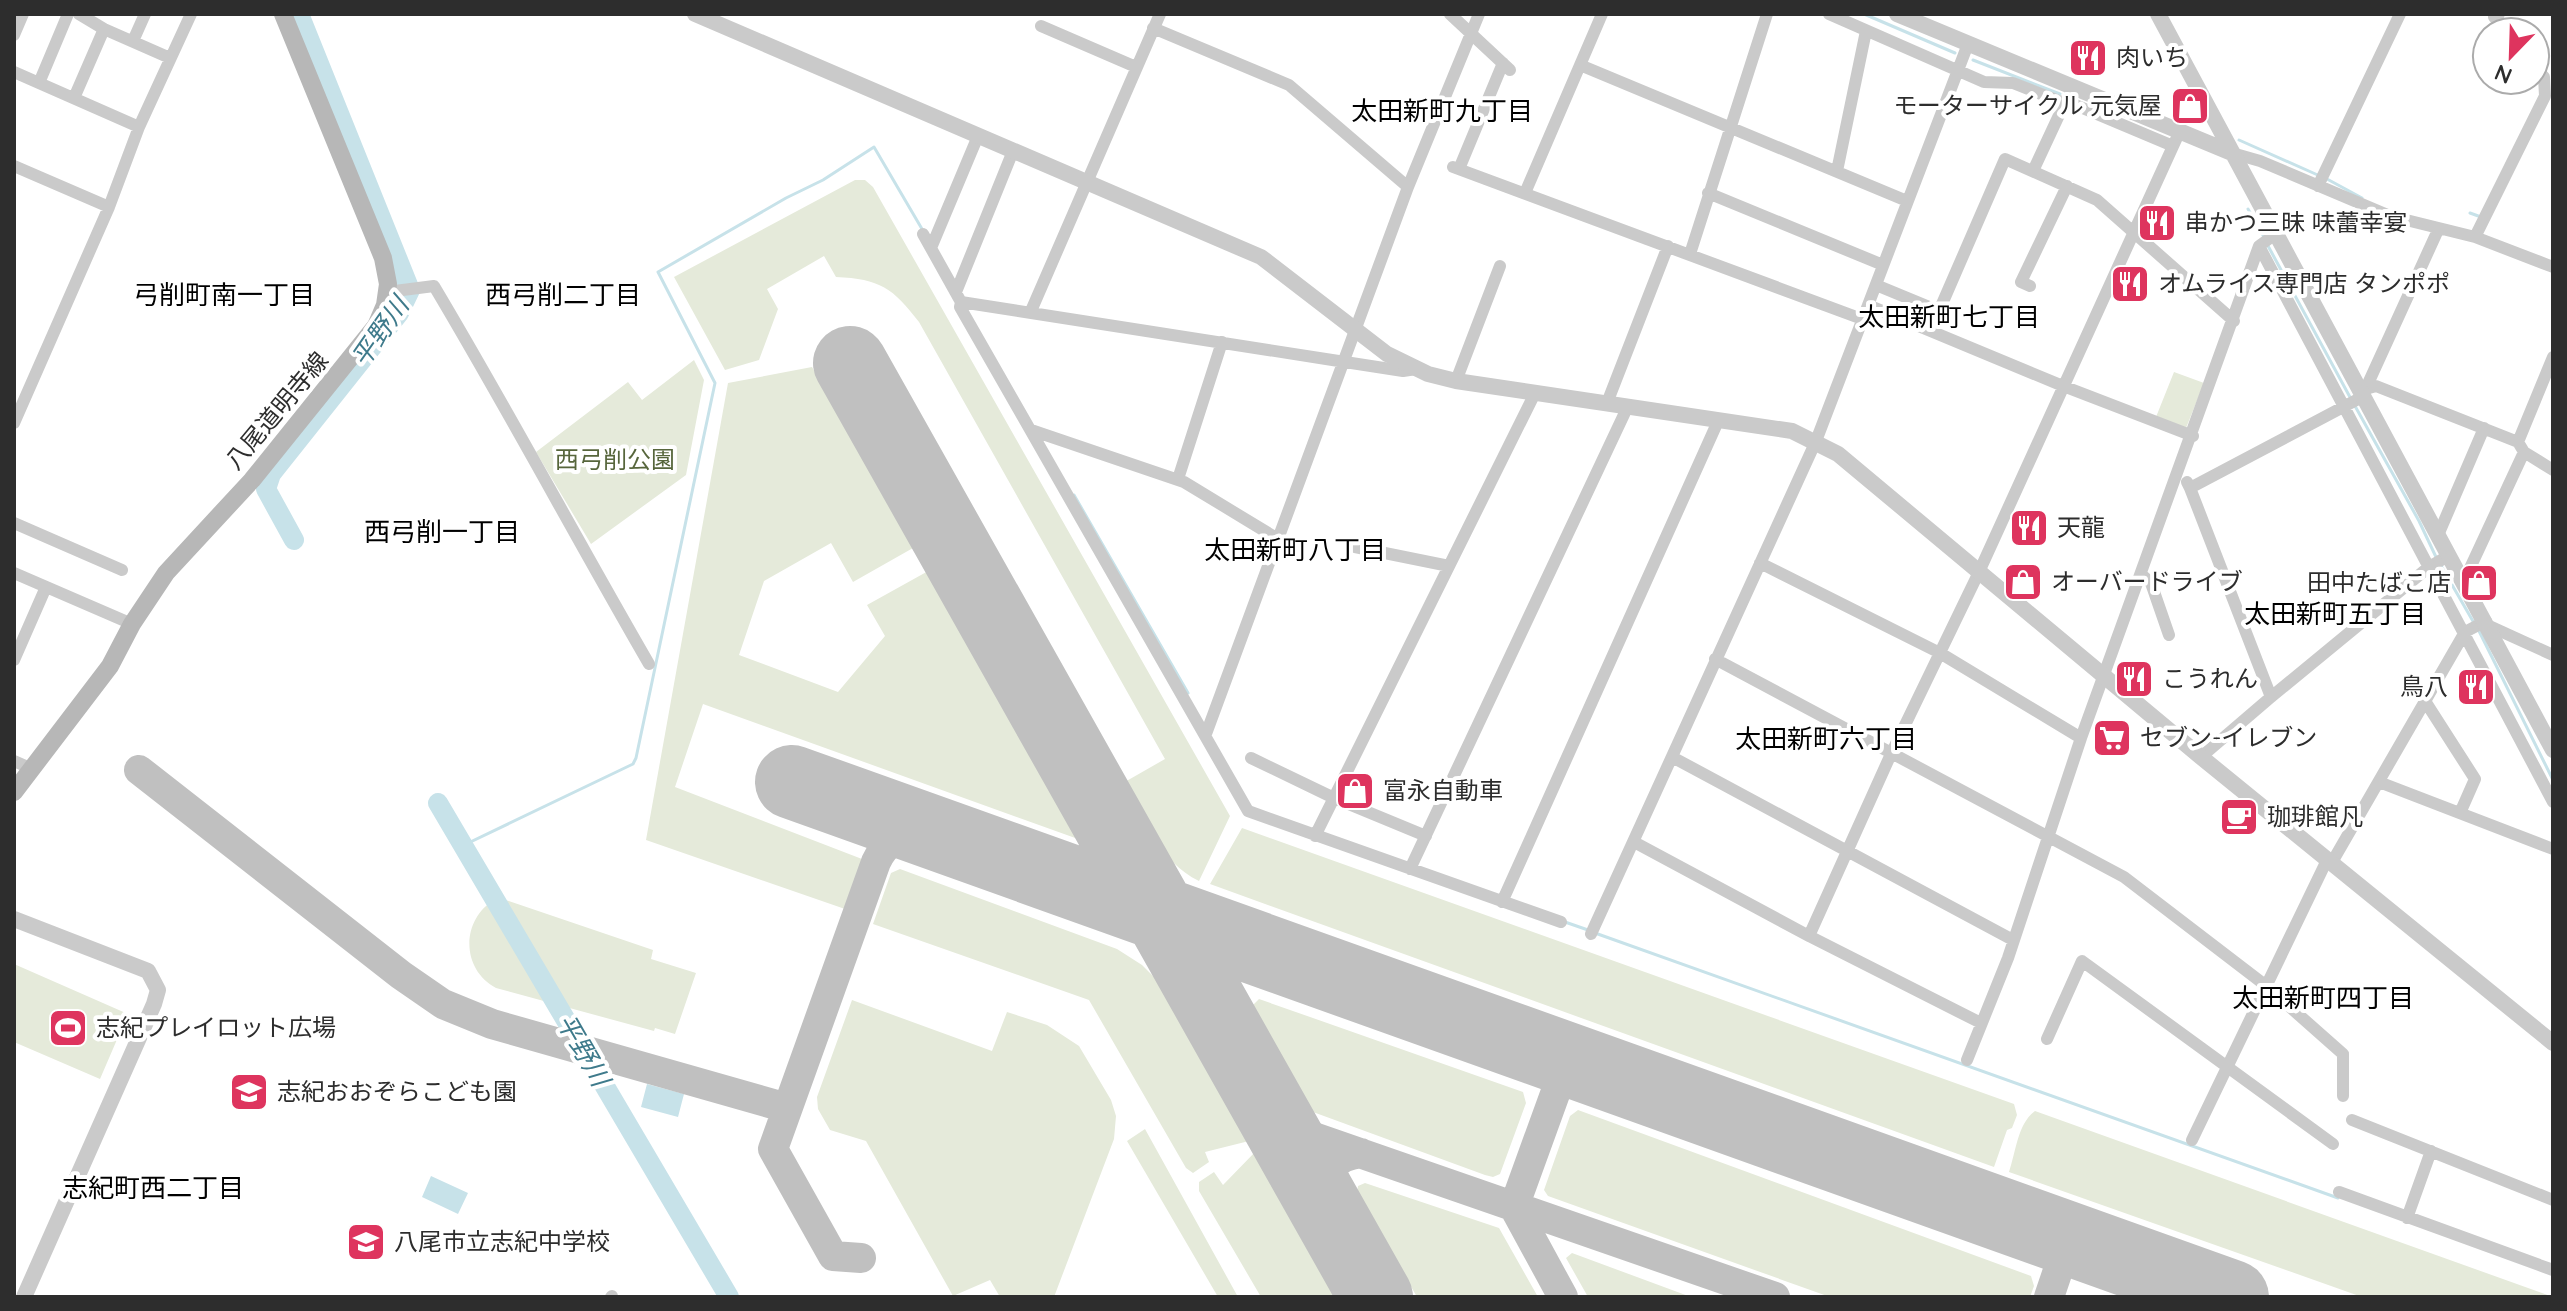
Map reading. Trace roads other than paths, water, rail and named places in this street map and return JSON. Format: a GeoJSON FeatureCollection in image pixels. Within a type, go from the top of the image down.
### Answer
{"type":"FeatureCollection","features":[{"type":"Feature","properties":{"kind":"main road"},"geometry":{"type":"LineString","coordinates":[[283,14],[383,258],[388,284],[395,291]]}},
{"type":"Feature","properties":{"kind":"main road","name":"八尾道明寺線"},"geometry":{"type":"LineString","coordinates":[[14,792],[22,764],[110,666],[153,590],[174,563],[252,480],[368,336],[395,291]]}},
{"type":"Feature","properties":{"kind":"street"},"geometry":{"type":"LineString","coordinates":[[14,35],[23,14]]}},
{"type":"Feature","properties":{"kind":"street"},"geometry":{"type":"LineString","coordinates":[[39,83],[68,14]]}},
{"type":"Feature","properties":{"kind":"street"},"geometry":{"type":"LineString","coordinates":[[79,14],[99,21],[170,58]]}},
{"type":"Feature","properties":{"kind":"street"},"geometry":{"type":"LineString","coordinates":[[133,41],[145,14]]}},
{"type":"Feature","properties":{"kind":"street"},"geometry":{"type":"LineString","coordinates":[[14,423],[109,207],[139,127],[191,14]]}},
{"type":"Feature","properties":{"kind":"street"},"geometry":{"type":"LineString","coordinates":[[695,14],[1261,257],[1387,354],[1416,369],[1456,381],[1792,431],[1816,441],[1838,454],[2201,757],[2553,1043]]}},
{"type":"Feature","properties":{"kind":"street"},"geometry":{"type":"LineString","coordinates":[[1031,311],[1160,14]]}},
{"type":"Feature","properties":{"kind":"street"},"geometry":{"type":"LineString","coordinates":[[1450,14],[1507,67],[1456,168],[1862,319]]}},
{"type":"Feature","properties":{"kind":"street"},"geometry":{"type":"LineString","coordinates":[[1206,734],[1408,187],[1479,14]]}},
{"type":"Feature","properties":{"kind":"street"},"geometry":{"type":"LineString","coordinates":[[1525,193],[1602,14]]}},
{"type":"Feature","properties":{"kind":"street"},"geometry":{"type":"LineString","coordinates":[[1690,254],[1767,14]]}},
{"type":"Feature","properties":{"kind":"street"},"geometry":{"type":"LineString","coordinates":[[1829,14],[1984,82],[2013,83],[2067,97],[2176,139],[2321,180],[2390,216],[2475,237],[2553,267]]}},
{"type":"Feature","properties":{"kind":"street"},"geometry":{"type":"LineString","coordinates":[[1897,14],[1920,18],[2067,97]]}},
{"type":"Feature","properties":{"kind":"street"},"geometry":{"type":"LineString","coordinates":[[2158,14],[2232,153],[2267,240],[2358,396],[2370,428],[2385,444],[2395,462],[2429,567],[2549,784],[2553,802]]}},
{"type":"Feature","properties":{"kind":"street"},"geometry":{"type":"LineString","coordinates":[[2321,180],[2400,14]]}},
{"type":"Feature","properties":{"kind":"street"},"geometry":{"type":"LineString","coordinates":[[74,98],[99,21]]}},
{"type":"Feature","properties":{"kind":"street"},"geometry":{"type":"LineString","coordinates":[[1041,26],[1136,67]]}},
{"type":"Feature","properties":{"kind":"street"},"geometry":{"type":"LineString","coordinates":[[1153,28],[1289,85],[1408,187]]}},
{"type":"Feature","properties":{"kind":"street"},"geometry":{"type":"LineString","coordinates":[[1837,171],[1866,31]]}},
{"type":"Feature","properties":{"kind":"street"},"geometry":{"type":"LineString","coordinates":[[1591,934],[1816,441],[1968,44]]}},
{"type":"Feature","properties":{"kind":"street"},"geometry":{"type":"LineString","coordinates":[[1580,65],[1907,201]]}},
{"type":"Feature","properties":{"kind":"street"},"geometry":{"type":"LineString","coordinates":[[14,72],[139,127]]}},
{"type":"Feature","properties":{"kind":"street"},"geometry":{"type":"LineString","coordinates":[[2475,237],[2549,96]]}},
{"type":"Feature","properties":{"kind":"street"},"geometry":{"type":"LineString","coordinates":[[2033,171],[2067,97]]}},
{"type":"Feature","properties":{"kind":"street"},"geometry":{"type":"LineString","coordinates":[[931,248],[978,136]]}},
{"type":"Feature","properties":{"kind":"street"},"geometry":{"type":"LineString","coordinates":[[1809,936],[2176,139]]}},
{"type":"Feature","properties":{"kind":"street"},"geometry":{"type":"LineString","coordinates":[[958,297],[1013,151]]}},
{"type":"Feature","properties":{"kind":"street"},"geometry":{"type":"LineString","coordinates":[[1876,285],[1939,311],[2005,159],[2097,200],[2234,321]]}},
{"type":"Feature","properties":{"kind":"street"},"geometry":{"type":"LineString","coordinates":[[14,166],[109,207]]}},
{"type":"Feature","properties":{"kind":"street"},"geometry":{"type":"LineString","coordinates":[[2030,286],[2021,282],[2067,186]]}},
{"type":"Feature","properties":{"kind":"street"},"geometry":{"type":"LineString","coordinates":[[1708,193],[1883,265]]}},
{"type":"Feature","properties":{"kind":"street"},"geometry":{"type":"LineString","coordinates":[[2358,396],[2438,230]]}},
{"type":"Feature","properties":{"kind":"street"},"geometry":{"type":"LineString","coordinates":[[923,234],[958,297],[960,307],[1248,811],[1561,922]]}},
{"type":"Feature","properties":{"kind":"street"},"geometry":{"type":"LineString","coordinates":[[1967,1060],[2013,940],[2081,738],[2234,321],[2267,240]]}},
{"type":"Feature","properties":{"kind":"street"},"geometry":{"type":"LineString","coordinates":[[1607,403],[1668,246]]}},
{"type":"Feature","properties":{"kind":"street"},"geometry":{"type":"LineString","coordinates":[[1456,381],[1500,266]]}},
{"type":"Feature","properties":{"kind":"street"},"geometry":{"type":"LineString","coordinates":[[395,291],[434,286],[496,390],[556,503],[649,664]]}},
{"type":"Feature","properties":{"kind":"street"},"geometry":{"type":"LineString","coordinates":[[958,297],[1345,362],[1403,371],[1416,369]]}},
{"type":"Feature","properties":{"kind":"street"},"geometry":{"type":"LineString","coordinates":[[1868,305],[2193,436]]}},
{"type":"Feature","properties":{"kind":"street"},"geometry":{"type":"LineString","coordinates":[[2316,326],[2358,396]]}},
{"type":"Feature","properties":{"kind":"street"},"geometry":{"type":"LineString","coordinates":[[1178,479],[1222,342]]}},
{"type":"Feature","properties":{"kind":"street"},"geometry":{"type":"LineString","coordinates":[[2464,581],[2521,447],[2539,385],[2553,357]]}},
{"type":"Feature","properties":{"kind":"street"},"geometry":{"type":"LineString","coordinates":[[2539,385],[2553,392]]}},
{"type":"Feature","properties":{"kind":"street"},"geometry":{"type":"LineString","coordinates":[[2190,488],[2376,386],[2484,428],[2521,447],[2553,470]]}},
{"type":"Feature","properties":{"kind":"street"},"geometry":{"type":"LineString","coordinates":[[1315,836],[1535,393]]}},
{"type":"Feature","properties":{"kind":"street"},"geometry":{"type":"LineString","coordinates":[[1410,869],[1628,406]]}},
{"type":"Feature","properties":{"kind":"street"},"geometry":{"type":"LineString","coordinates":[[1502,902],[1719,419]]}},
{"type":"Feature","properties":{"kind":"street"},"geometry":{"type":"LineString","coordinates":[[2370,428],[2369,452],[2379,470],[2401,486],[2439,533],[2446,557],[2464,581],[2502,663],[2553,750]]}},
{"type":"Feature","properties":{"kind":"street"},"geometry":{"type":"LineString","coordinates":[[2439,533],[2484,428]]}},
{"type":"Feature","properties":{"kind":"street"},"geometry":{"type":"LineString","coordinates":[[1031,430],[1178,479],[1278,539]]}},
{"type":"Feature","properties":{"kind":"street"},"geometry":{"type":"LineString","coordinates":[[2369,452],[2385,444]]}},
{"type":"Feature","properties":{"kind":"street"},"geometry":{"type":"LineString","coordinates":[[2379,470],[2395,462]]}},
{"type":"Feature","properties":{"kind":"street"},"geometry":{"type":"LineString","coordinates":[[2181,468],[2271,697]]}},
{"type":"Feature","properties":{"kind":"street"},"geometry":{"type":"LineString","coordinates":[[14,523],[122,570]]}},
{"type":"Feature","properties":{"kind":"street"},"geometry":{"type":"LineString","coordinates":[[1355,547],[1449,566]]}},
{"type":"Feature","properties":{"kind":"street"},"geometry":{"type":"LineString","coordinates":[[2201,757],[2429,567],[2446,557]]}},
{"type":"Feature","properties":{"kind":"street"},"geometry":{"type":"LineString","coordinates":[[1760,563],[1940,653],[2081,738]]}},
{"type":"Feature","properties":{"kind":"street"},"geometry":{"type":"LineString","coordinates":[[14,573],[132,624]]}},
{"type":"Feature","properties":{"kind":"street"},"geometry":{"type":"LineString","coordinates":[[2142,575],[2151,583],[2169,635]]}},
{"type":"Feature","properties":{"kind":"street"},"geometry":{"type":"LineString","coordinates":[[14,660],[46,587]]}},
{"type":"Feature","properties":{"kind":"street"},"geometry":{"type":"LineString","coordinates":[[2192,1140],[2265,985],[2329,862],[2465,632],[2484,624],[2553,655]]}},
{"type":"Feature","properties":{"kind":"street"},"geometry":{"type":"LineString","coordinates":[[1715,659],[2124,877],[2265,985],[2343,1054],[2343,1096]]}},
{"type":"Feature","properties":{"kind":"street"},"geometry":{"type":"LineString","coordinates":[[2485,672],[2502,663]]}},
{"type":"Feature","properties":{"kind":"street"},"geometry":{"type":"LineString","coordinates":[[2500,700],[2517,691]]}},
{"type":"Feature","properties":{"kind":"street"},"geometry":{"type":"LineString","coordinates":[[2425,701],[2475,779],[2460,813]]}},
{"type":"Feature","properties":{"kind":"street"},"geometry":{"type":"LineString","coordinates":[[1672,757],[2013,940]]}},
{"type":"Feature","properties":{"kind":"street"},"geometry":{"type":"LineString","coordinates":[[1251,758],[1334,798],[1426,836]]}},
{"type":"Feature","properties":{"kind":"street"},"geometry":{"type":"LineString","coordinates":[[2379,782],[2553,849]]}},
{"type":"Feature","properties":{"kind":"street"},"geometry":{"type":"LineString","coordinates":[[1634,842],[1809,936],[1981,1023]]}},
{"type":"Feature","properties":{"kind":"street"},"geometry":{"type":"LineString","coordinates":[[14,919],[148,971],[158,990],[24,1297]]}},
{"type":"Feature","properties":{"kind":"street"},"geometry":{"type":"LineString","coordinates":[[2047,1039],[2082,961],[2333,1144]]}},
{"type":"Feature","properties":{"kind":"street"},"geometry":{"type":"LineString","coordinates":[[2352,1120],[2553,1200]]}},
{"type":"Feature","properties":{"kind":"street"},"geometry":{"type":"LineString","coordinates":[[2407,1218],[2431,1151]]}},
{"type":"Feature","properties":{"kind":"street"},"geometry":{"type":"LineString","coordinates":[[2339,1192],[2553,1270]]}},
{"type":"Feature","properties":{"kind":"water"},"geometry":{"type":"Polygon","coordinates":[[[647,1084],[684,1094],[678,1117],[641,1107],[647,1084]]]}},
{"type":"Feature","properties":{"kind":"water"},"geometry":{"type":"Polygon","coordinates":[[[431,1176],[468,1193],[458,1214],[422,1197],[431,1176]]]}},
{"type":"Feature","properties":{"kind":"waterway","name":"平野川"},"geometry":{"type":"LineString","coordinates":[[294,540],[266,489],[271,474],[399,313],[410,290],[299,14]]}},
{"type":"Feature","properties":{"kind":"waterway"},"geometry":{"type":"LineString","coordinates":[[1864,14],[1955,53]]}},
{"type":"Feature","properties":{"kind":"waterway"},"geometry":{"type":"LineString","coordinates":[[1973,60],[2060,94]]}},
{"type":"Feature","properties":{"kind":"waterway"},"geometry":{"type":"LineString","coordinates":[[2239,140],[2320,176]]}},
{"type":"Feature","properties":{"kind":"waterway"},"geometry":{"type":"LineString","coordinates":[[462,846],[633,764],[636,758],[715,383],[658,272],[823,180],[874,147],[922,229]]}},
{"type":"Feature","properties":{"kind":"waterway"},"geometry":{"type":"LineString","coordinates":[[2327,179],[2362,198]]}},
{"type":"Feature","properties":{"kind":"waterway"},"geometry":{"type":"LineString","coordinates":[[2248,209],[2264,237]]}},
{"type":"Feature","properties":{"kind":"waterway"},"geometry":{"type":"LineString","coordinates":[[2470,213],[2481,217]]}},
{"type":"Feature","properties":{"kind":"waterway"},"geometry":{"type":"LineString","coordinates":[[2267,244],[2351,399]]}},
{"type":"Feature","properties":{"kind":"waterway"},"geometry":{"type":"LineString","coordinates":[[2355,406],[2436,557]]}},
{"type":"Feature","properties":{"kind":"waterway"},"geometry":{"type":"LineString","coordinates":[[1074,495],[1188,693]]}},
{"type":"Feature","properties":{"kind":"waterway"},"geometry":{"type":"LineString","coordinates":[[2440,564],[2474,623]]}},
{"type":"Feature","properties":{"kind":"waterway"},"geometry":{"type":"LineString","coordinates":[[2478,629],[2553,780]]}},
{"type":"Feature","properties":{"kind":"waterway","name":"平野川"},"geometry":{"type":"LineString","coordinates":[[438,803],[729,1297]]}},
{"type":"Feature","properties":{"kind":"waterway"},"geometry":{"type":"LineString","coordinates":[[1565,922],[1588,930]]}},
{"type":"Feature","properties":{"kind":"waterway"},"geometry":{"type":"LineString","coordinates":[[1595,933],[2338,1198]]}},
{"type":"Feature","properties":{"kind":"place","name":"肉いち"},"geometry":{"type":"Point","coordinates":[2088,58]}},
{"type":"Feature","properties":{"kind":"place","name":"モーターサイクル 元気屋"},"geometry":{"type":"Point","coordinates":[2190,106]}},
{"type":"Feature","properties":{"kind":"place","name":"串かつ三昧 味蕾幸宴"},"geometry":{"type":"Point","coordinates":[2157,223]}},
{"type":"Feature","properties":{"kind":"place","name":"オムライス専門店 タンポポ"},"geometry":{"type":"Point","coordinates":[2130,284]}},
{"type":"Feature","properties":{"kind":"place","name":"天龍"},"geometry":{"type":"Point","coordinates":[2029,528]}},
{"type":"Feature","properties":{"kind":"place","name":"オーバードライブ"},"geometry":{"type":"Point","coordinates":[2023,582]}},
{"type":"Feature","properties":{"kind":"place","name":"田中たばこ店"},"geometry":{"type":"Point","coordinates":[2479,583]}},
{"type":"Feature","properties":{"kind":"place","name":"こうれん"},"geometry":{"type":"Point","coordinates":[2134,679]}},
{"type":"Feature","properties":{"kind":"place","name":"鳥八"},"geometry":{"type":"Point","coordinates":[2476,687]}},
{"type":"Feature","properties":{"kind":"place","name":"セブン-イレブン"},"geometry":{"type":"Point","coordinates":[2112,738]}},
{"type":"Feature","properties":{"kind":"place","name":"富永自動車"},"geometry":{"type":"Point","coordinates":[1355,791]}},
{"type":"Feature","properties":{"kind":"place","name":"珈琲館凡"},"geometry":{"type":"Point","coordinates":[2239,817]}},
{"type":"Feature","properties":{"kind":"place","name":"志紀プレイロット広場"},"geometry":{"type":"Point","coordinates":[68,1028]}},
{"type":"Feature","properties":{"kind":"place","name":"志紀おおぞらこども園"},"geometry":{"type":"Point","coordinates":[249,1092]}},
{"type":"Feature","properties":{"kind":"place","name":"八尾市立志紀中学校"},"geometry":{"type":"Point","coordinates":[366,1242]}},
{"type":"Feature","properties":{"kind":"district","name":"太田新町九丁目"},"geometry":{"type":"Point","coordinates":[1442,111]}},
{"type":"Feature","properties":{"kind":"district","name":"弓削町南一丁目"},"geometry":{"type":"Point","coordinates":[224,295]}},
{"type":"Feature","properties":{"kind":"district","name":"西弓削二丁目"},"geometry":{"type":"Point","coordinates":[563,295]}},
{"type":"Feature","properties":{"kind":"district","name":"太田新町七丁目"},"geometry":{"type":"Point","coordinates":[1949,317]}},
{"type":"Feature","properties":{"kind":"district","name":"西弓削一丁目"},"geometry":{"type":"Point","coordinates":[442,532]}},
{"type":"Feature","properties":{"kind":"district","name":"太田新町八丁目"},"geometry":{"type":"Point","coordinates":[1295,550]}},
{"type":"Feature","properties":{"kind":"district","name":"太田新町五丁目"},"geometry":{"type":"Point","coordinates":[2335,614]}},
{"type":"Feature","properties":{"kind":"district","name":"太田新町六丁目"},"geometry":{"type":"Point","coordinates":[1826,739]}},
{"type":"Feature","properties":{"kind":"district","name":"太田新町四丁目"},"geometry":{"type":"Point","coordinates":[2323,998]}},
{"type":"Feature","properties":{"kind":"district","name":"志紀町西二丁目"},"geometry":{"type":"Point","coordinates":[153,1188]}},
{"type":"Feature","properties":{"kind":"park label","name":"西弓削公園"},"geometry":{"type":"Point","coordinates":[615,460]}}]}
